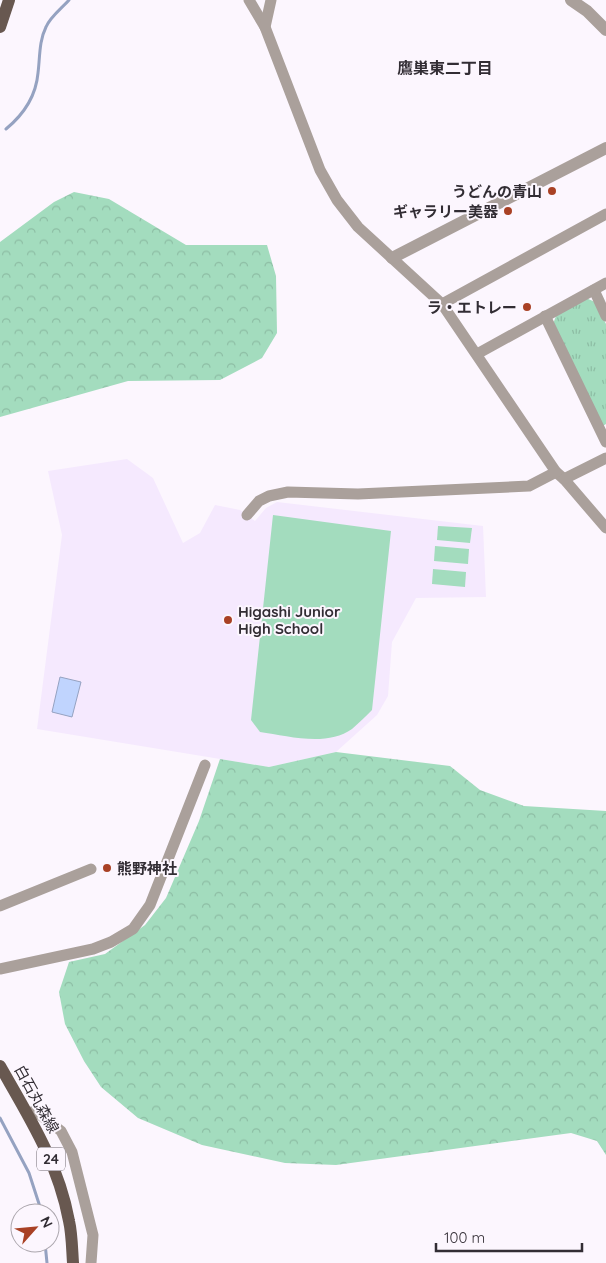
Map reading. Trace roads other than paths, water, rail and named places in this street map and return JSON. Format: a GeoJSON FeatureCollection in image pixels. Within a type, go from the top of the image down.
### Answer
{"type":"FeatureCollection","features":[{"type":"Feature","properties":{"kind":"main road"},"geometry":{"type":"LineString","coordinates":[[0,27],[9,0]]}},
{"type":"Feature","properties":{"kind":"main road","name":"白石丸森線"},"geometry":{"type":"LineString","coordinates":[[0,1066],[40,1134],[60,1182],[70,1222],[73,1263]]}},
{"type":"Feature","properties":{"kind":"street"},"geometry":{"type":"LineString","coordinates":[[249,0],[265,27],[320,170],[337,200],[358,227],[416,278],[442,304],[560,475],[606,528]]}},
{"type":"Feature","properties":{"kind":"street"},"geometry":{"type":"LineString","coordinates":[[265,27],[271,0]]}},
{"type":"Feature","properties":{"kind":"street"},"geometry":{"type":"LineString","coordinates":[[571,0],[587,11],[606,30]]}},
{"type":"Feature","properties":{"kind":"street"},"geometry":{"type":"LineString","coordinates":[[392,258],[605,151]]}},
{"type":"Feature","properties":{"kind":"street"},"geometry":{"type":"LineString","coordinates":[[442,304],[606,214]]}},
{"type":"Feature","properties":{"kind":"street"},"geometry":{"type":"LineString","coordinates":[[477,354],[606,283]]}},
{"type":"Feature","properties":{"kind":"street"},"geometry":{"type":"LineString","coordinates":[[594,290],[606,316]]}},
{"type":"Feature","properties":{"kind":"street"},"geometry":{"type":"LineString","coordinates":[[546,316],[606,442]]}},
{"type":"Feature","properties":{"kind":"street"},"geometry":{"type":"LineString","coordinates":[[247,515],[259,501],[269,496],[288,492],[358,494],[529,486],[606,458]]}},
{"type":"Feature","properties":{"kind":"street"},"geometry":{"type":"LineString","coordinates":[[0,969],[93,948],[112,942],[133,928],[150,904],[205,765]]}},
{"type":"Feature","properties":{"kind":"street"},"geometry":{"type":"LineString","coordinates":[[0,906],[91,869]]}},
{"type":"Feature","properties":{"kind":"street"},"geometry":{"type":"LineString","coordinates":[[28,1113],[35,1111],[61,1131],[72,1152],[93,1234],[91,1263]]}},
{"type":"Feature","properties":{"kind":"water"},"geometry":{"type":"Polygon","coordinates":[[[60,677],[81,682],[72,717],[52,712],[60,677]]]}},
{"type":"Feature","properties":{"kind":"waterway"},"geometry":{"type":"LineString","coordinates":[[6,129],[18,118],[28,104],[37,81],[44,32],[50,20],[69,0]]}},
{"type":"Feature","properties":{"kind":"waterway"},"geometry":{"type":"LineString","coordinates":[[0,1118],[29,1173],[39,1203]]}},
{"type":"Feature","properties":{"kind":"waterway"},"geometry":{"type":"LineString","coordinates":[[46,1253],[47,1263]]}},
{"type":"Feature","properties":{"kind":"place","name":"うどんの青山"},"geometry":{"type":"Point","coordinates":[552,191]}},
{"type":"Feature","properties":{"kind":"place","name":"ギャラリー美器"},"geometry":{"type":"Point","coordinates":[508,211]}},
{"type":"Feature","properties":{"kind":"place","name":"ラ・エトレー"},"geometry":{"type":"Point","coordinates":[527,307]}},
{"type":"Feature","properties":{"kind":"place","name":"Higashi Junior High School"},"geometry":{"type":"Point","coordinates":[228,620]}},
{"type":"Feature","properties":{"kind":"place","name":"熊野神社"},"geometry":{"type":"Point","coordinates":[107,868]}},
{"type":"Feature","properties":{"kind":"district","name":"鷹巣東二丁目"},"geometry":{"type":"Point","coordinates":[445,68]}}]}
